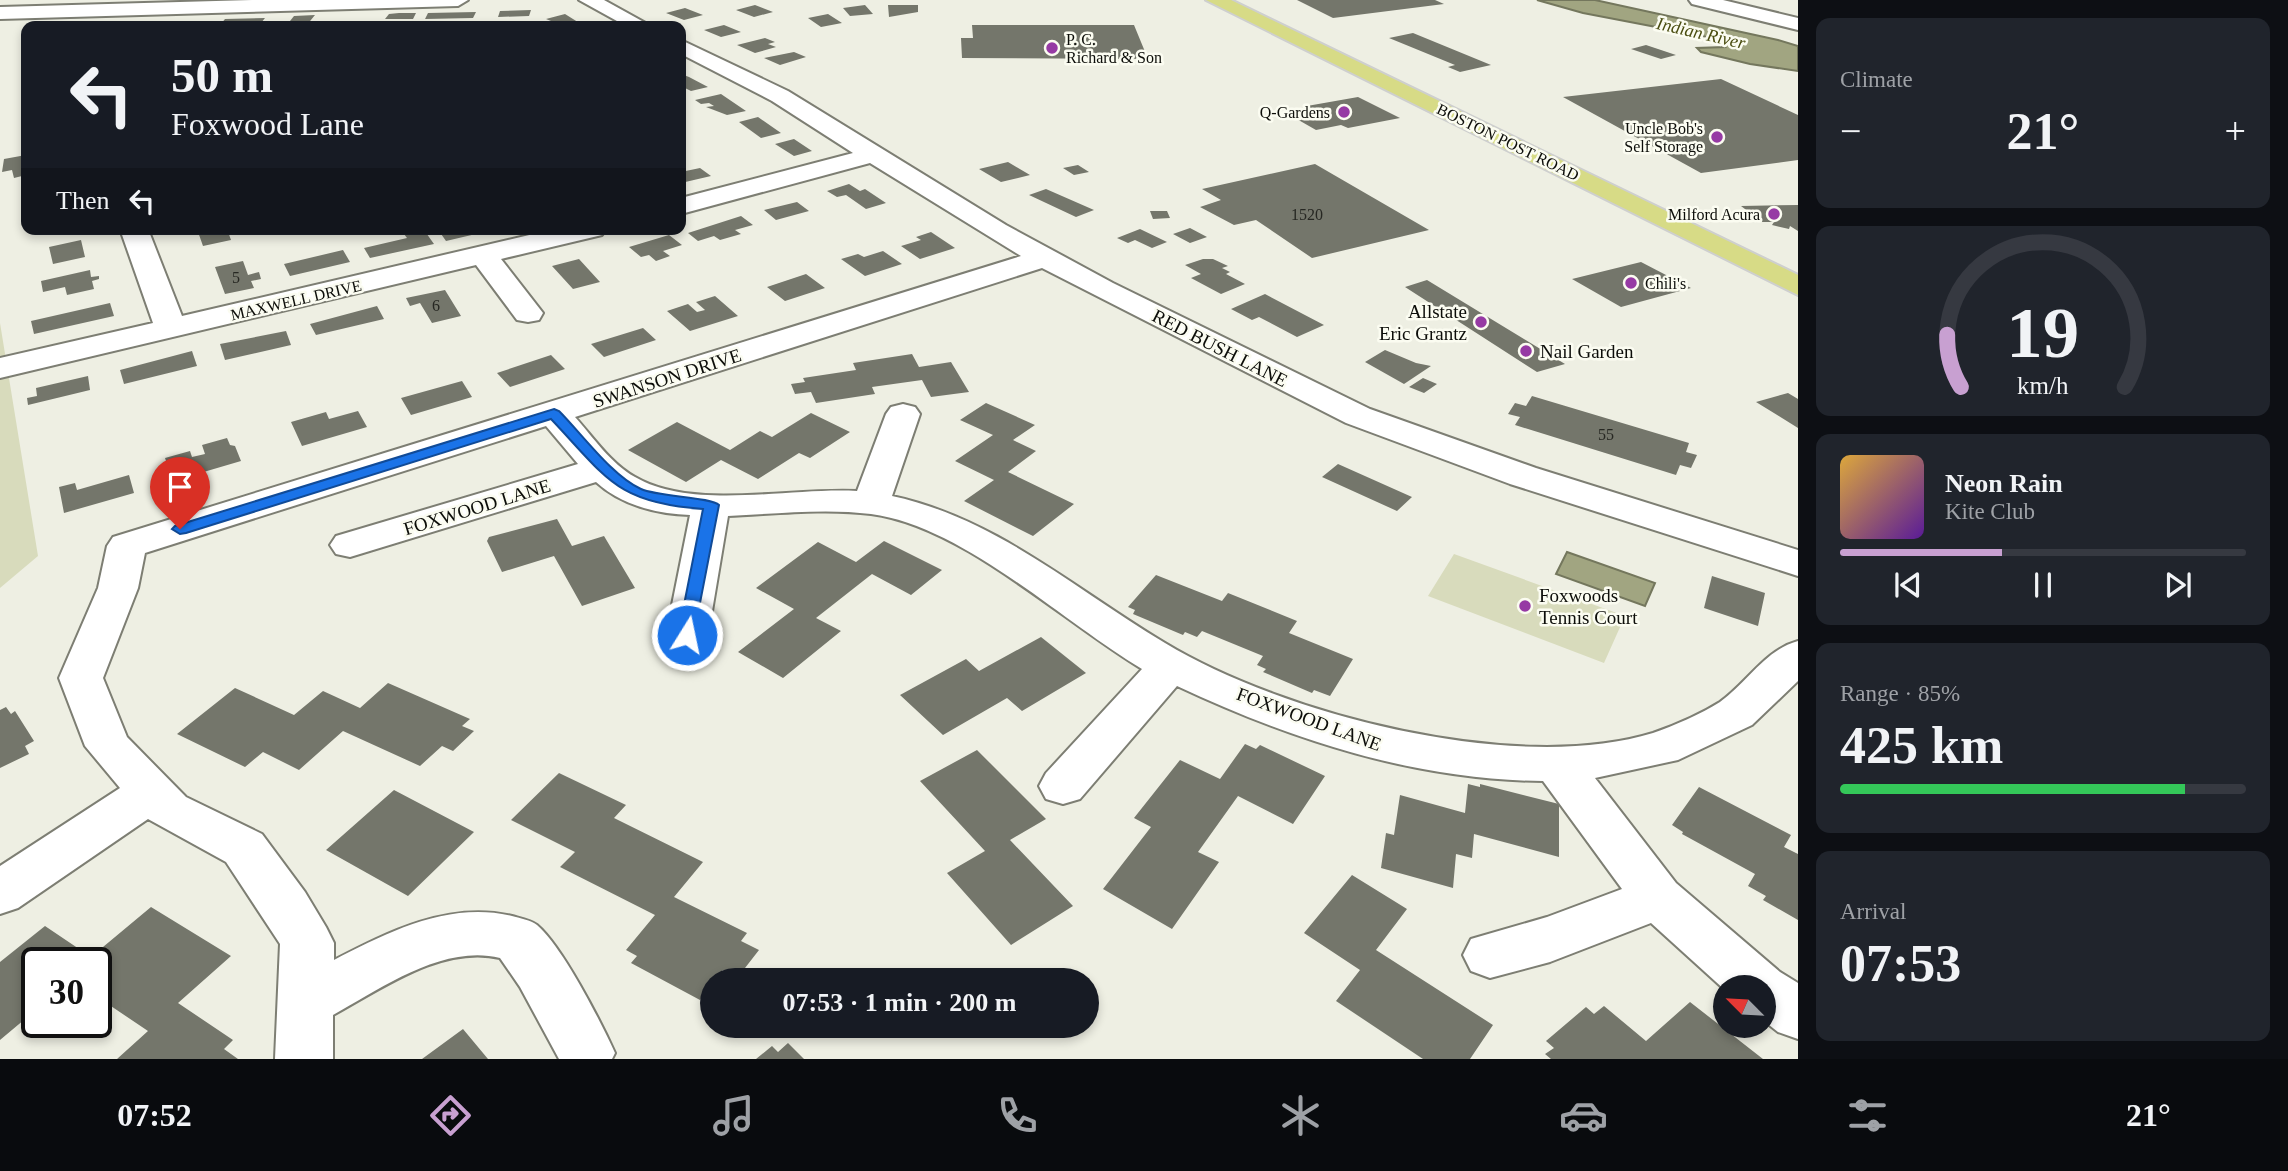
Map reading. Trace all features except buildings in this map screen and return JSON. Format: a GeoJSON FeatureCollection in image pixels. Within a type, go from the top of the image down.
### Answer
{"type":"FeatureCollection","features":[{"type":"Feature","properties":{"kind":"main road","name":"BOSTON POST ROAD"},"geometry":{"type":"LineString","coordinates":[[1216,0],[1798,286]]}},
{"type":"Feature","properties":{"kind":"street"},"geometry":{"type":"LineString","coordinates":[[0,13],[458,0]]}},
{"type":"Feature","properties":{"kind":"street"},"geometry":{"type":"LineString","coordinates":[[589,0],[631,21]]}},
{"type":"Feature","properties":{"kind":"street"},"geometry":{"type":"LineString","coordinates":[[1699,0],[1798,24]]}},
{"type":"Feature","properties":{"kind":"street"},"geometry":{"type":"LineString","coordinates":[[344,21],[356,3]]}},
{"type":"Feature","properties":{"kind":"street","name":"RED BUSH LANE"},"geometry":{"type":"LineString","coordinates":[[686,49],[780,96],[1045,258],[1311,394],[1407,436],[1798,563]]}},
{"type":"Feature","properties":{"kind":"street"},"geometry":{"type":"LineString","coordinates":[[686,205],[873,155]]}},
{"type":"Feature","properties":{"kind":"street"},"geometry":{"type":"LineString","coordinates":[[136,235],[171,329]]}},
{"type":"Feature","properties":{"kind":"street","name":"MAXWELL DRIVE"},"geometry":{"type":"LineString","coordinates":[[0,368],[568,235]]}},
{"type":"Feature","properties":{"kind":"street"},"geometry":{"type":"LineString","coordinates":[[484,256],[528,313]]}},
{"type":"Feature","properties":{"kind":"street","name":"SWANSON DRIVE"},"geometry":{"type":"LineString","coordinates":[[152,792],[108,746],[81,678],[118,588],[127,546],[1045,258]]}},
{"type":"Feature","properties":{"kind":"street","name":"FOXWOOD LANE"},"geometry":{"type":"LineString","coordinates":[[554,414],[621,484],[644,495],[669,502],[711,505],[794,500],[872,501],[924,517],[990,548],[1170,665],[1289,716],[1362,740],[1459,761],[1556,763],[1616,759],[1670,745],[1712,727],[1774,687],[1798,656]]}},
{"type":"Feature","properties":{"kind":"street"},"geometry":{"type":"LineString","coordinates":[[872,501],[903,414]]}},
{"type":"Feature","properties":{"kind":"street","name":"FOXWOOD LANE"},"geometry":{"type":"LineString","coordinates":[[350,545],[604,468]]}},
{"type":"Feature","properties":{"kind":"street"},"geometry":{"type":"LineString","coordinates":[[687,635],[711,505]]}},
{"type":"Feature","properties":{"kind":"street"},"geometry":{"type":"LineString","coordinates":[[1063,786],[1170,665]]}},
{"type":"Feature","properties":{"kind":"street"},"geometry":{"type":"LineString","coordinates":[[1556,763],[1658,898],[1746,975]]}},
{"type":"Feature","properties":{"kind":"street"},"geometry":{"type":"LineString","coordinates":[[0,893],[152,792],[169,810],[244,848],[287,907],[307,943],[304,1059]]}},
{"type":"Feature","properties":{"kind":"street"},"geometry":{"type":"LineString","coordinates":[[1490,956],[1550,939],[1658,898]]}},
{"type":"Feature","properties":{"kind":"street"},"geometry":{"type":"LineString","coordinates":[[306,1002],[381,962],[446,938],[484,933],[517,940],[539,970],[586,1053]]}},
{"type":"Feature","properties":{"kind":"street"},"geometry":{"type":"LineString","coordinates":[[1776,999],[1798,1014]]}},
{"type":"Feature","properties":{"kind":"shaded area"},"geometry":{"type":"Polygon","coordinates":[[[0,323],[38,556],[0,588],[0,323]]]}},
{"type":"Feature","properties":{"kind":"shaded area","name":"Foxwoods Tennis Court"},"geometry":{"type":"Polygon","coordinates":[[[1454,554],[1625,616],[1604,663],[1428,596],[1454,554]]]}},
{"type":"Feature","properties":{"kind":"water","name":"Indian River"},"geometry":{"type":"Polygon","coordinates":[[[1537,0],[1595,0],[1778,40],[1798,46],[1798,71],[1750,64],[1701,52],[1697,48],[1725,47],[1720,41],[1703,36],[1583,13],[1537,0]]]}},
{"type":"Feature","properties":{"kind":"water"},"geometry":{"type":"Polygon","coordinates":[[[1567,552],[1655,583],[1645,606],[1556,574],[1567,552]]]}},
{"type":"Feature","properties":{"kind":"place","name":"P. C. Richard & Son"},"geometry":{"type":"Point","coordinates":[1052,48]}},
{"type":"Feature","properties":{"kind":"place","name":"Q-Gardens"},"geometry":{"type":"Point","coordinates":[1344,112]}},
{"type":"Feature","properties":{"kind":"place","name":"Uncle Bob's Self Storage"},"geometry":{"type":"Point","coordinates":[1717,137]}},
{"type":"Feature","properties":{"kind":"place","name":"Milford Acura"},"geometry":{"type":"Point","coordinates":[1774,214]}},
{"type":"Feature","properties":{"kind":"place","name":"Chili's"},"geometry":{"type":"Point","coordinates":[1631,283]}},
{"type":"Feature","properties":{"kind":"place","name":"Allstate Eric Grantz"},"geometry":{"type":"Point","coordinates":[1481,322]}},
{"type":"Feature","properties":{"kind":"place","name":"Nail Garden"},"geometry":{"type":"Point","coordinates":[1526,351]}},
{"type":"Feature","properties":{"kind":"place","name":"Foxwoods Tennis Court"},"geometry":{"type":"Point","coordinates":[1525,606]}},
{"type":"Feature","properties":{"kind":"route"},"geometry":{"type":"LineString","coordinates":[[180,529],[554,414],[604,468],[621,484],[636,493],[669,502],[711,505],[687,635]]}}]}
